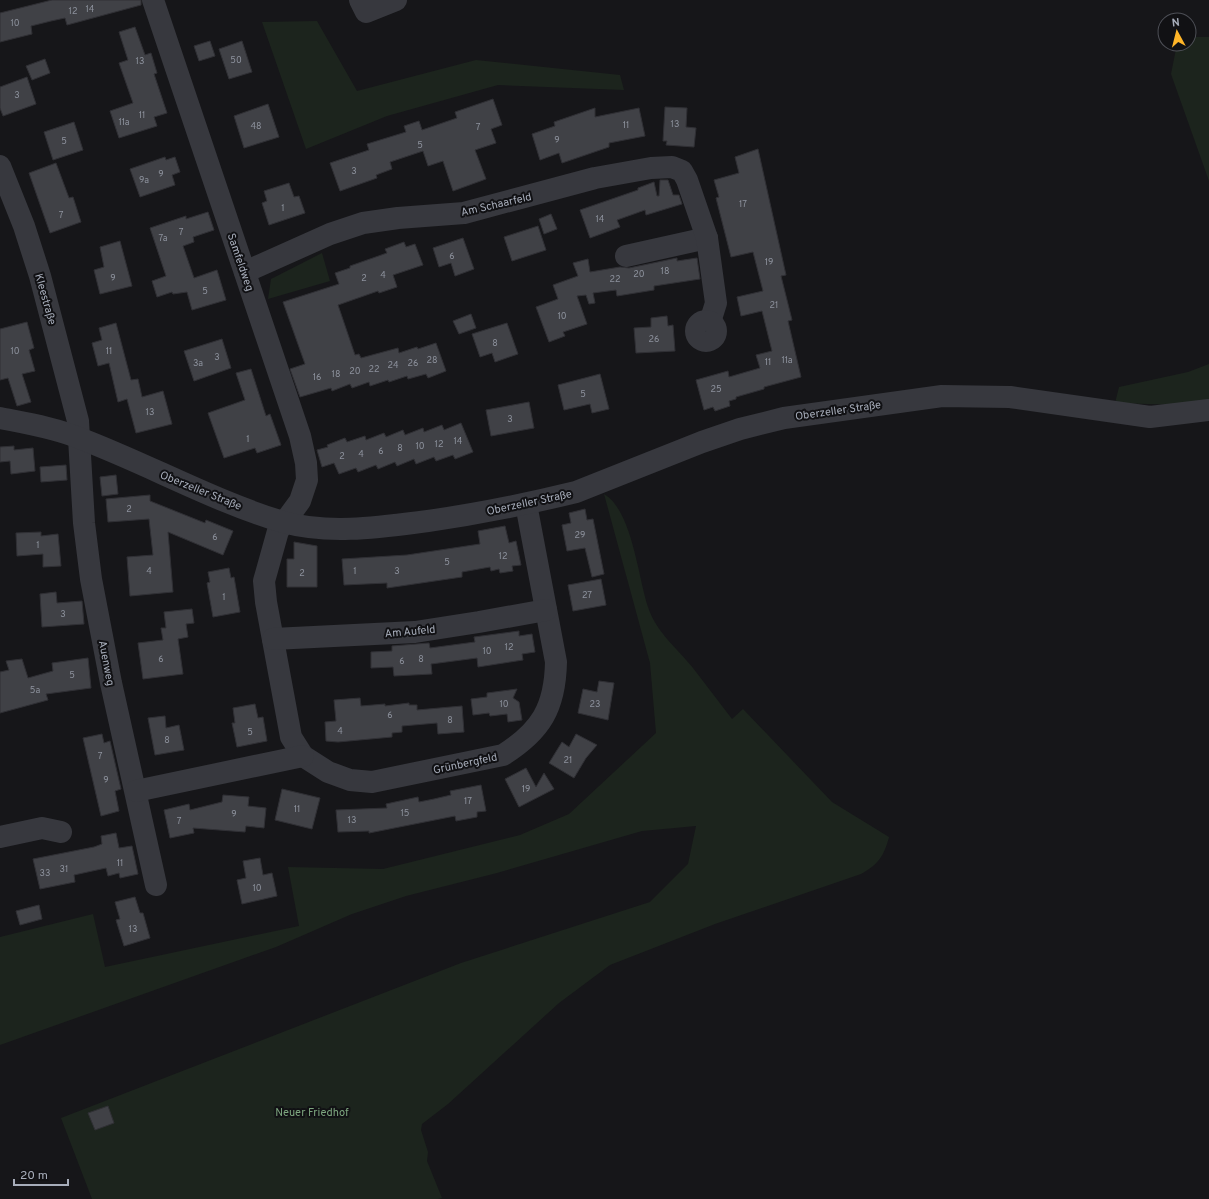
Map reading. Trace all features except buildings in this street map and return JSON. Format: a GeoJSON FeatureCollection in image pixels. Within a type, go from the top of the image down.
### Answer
{"type":"FeatureCollection","features":[{"type":"Feature","properties":{"kind":"street","name":"Samfeldweg"},"geometry":{"type":"LineString","coordinates":[[153,0],[300,436],[306,463],[307,480],[300,501],[284,522]]}},
{"type":"Feature","properties":{"kind":"street"},"geometry":{"type":"LineString","coordinates":[[360,0],[366,12],[396,0]]}},
{"type":"Feature","properties":{"kind":"street","name":"Kleestraße"},"geometry":{"type":"LineString","coordinates":[[0,166],[24,226],[40,276],[78,421],[78,437]]}},
{"type":"Feature","properties":{"kind":"street","name":"Am Schaarfeld"},"geometry":{"type":"LineString","coordinates":[[245,272],[330,234],[363,223],[398,218],[464,213],[595,178],[651,168],[672,167],[682,171],[687,180],[707,238],[716,303],[710,322]]}},
{"type":"Feature","properties":{"kind":"street"},"geometry":{"type":"LineString","coordinates":[[626,256],[707,238]]}},
{"type":"Feature","properties":{"kind":"street","name":"Oberzeller Straße"},"geometry":{"type":"LineString","coordinates":[[0,418],[78,437],[230,503],[284,522],[320,528],[354,529],[445,518],[526,504],[576,492],[702,442],[784,418],[942,396],[1010,397],[1063,406],[1150,417],[1209,410]]}},
{"type":"Feature","properties":{"kind":"street","name":"Auenweg"},"geometry":{"type":"LineString","coordinates":[[78,437],[84,523],[91,579],[111,684],[156,885]]}},
{"type":"Feature","properties":{"kind":"street","name":"Grünbergfeld"},"geometry":{"type":"LineString","coordinates":[[284,522],[278,531],[264,581],[266,602],[291,737],[303,756],[328,772],[350,780],[372,782],[502,755],[520,744],[544,718],[552,698],[556,679],[556,662],[526,504]]}},
{"type":"Feature","properties":{"kind":"street","name":"Am Aufeld"},"geometry":{"type":"LineString","coordinates":[[273,639],[414,632],[546,610]]}},
{"type":"Feature","properties":{"kind":"street"},"geometry":{"type":"LineString","coordinates":[[136,791],[303,756]]}},
{"type":"Feature","properties":{"kind":"street"},"geometry":{"type":"LineString","coordinates":[[0,837],[42,828],[61,832]]}},
{"type":"Feature","properties":{"kind":"green space"},"geometry":{"type":"Polygon","coordinates":[[[317,21],[357,91],[476,60],[620,75],[624,90],[498,85],[387,116],[306,149],[262,22],[317,21]]]}},
{"type":"Feature","properties":{"kind":"green space"},"geometry":{"type":"Polygon","coordinates":[[[1197,37],[1209,37],[1209,181],[1171,74],[1175,52],[1197,52],[1197,37]]]}},
{"type":"Feature","properties":{"kind":"green space"},"geometry":{"type":"Polygon","coordinates":[[[322,253],[330,281],[268,299],[271,279],[322,253]]]}},
{"type":"Feature","properties":{"kind":"green space"},"geometry":{"type":"Polygon","coordinates":[[[1209,364],[1209,403],[1180,405],[1115,403],[1119,387],[1188,372],[1209,364]]]}},
{"type":"Feature","properties":{"kind":"green space","name":"Neuer Friedhof"},"geometry":{"type":"Polygon","coordinates":[[[604,494],[614,502],[628,529],[648,607],[656,624],[662,632],[693,668],[732,719],[743,709],[832,802],[889,837],[885,850],[880,859],[872,867],[861,874],[715,924],[610,965],[559,1003],[448,1104],[422,1124],[421,1130],[428,1152],[427,1161],[442,1198],[92,1199],[61,1118],[461,963],[650,902],[688,864],[696,826],[642,831],[497,873],[406,896],[352,914],[276,947],[0,1045],[0,937],[93,914],[105,967],[299,926],[288,867],[383,869],[520,835],[569,814],[656,733],[650,663],[604,494]]]}}]}
